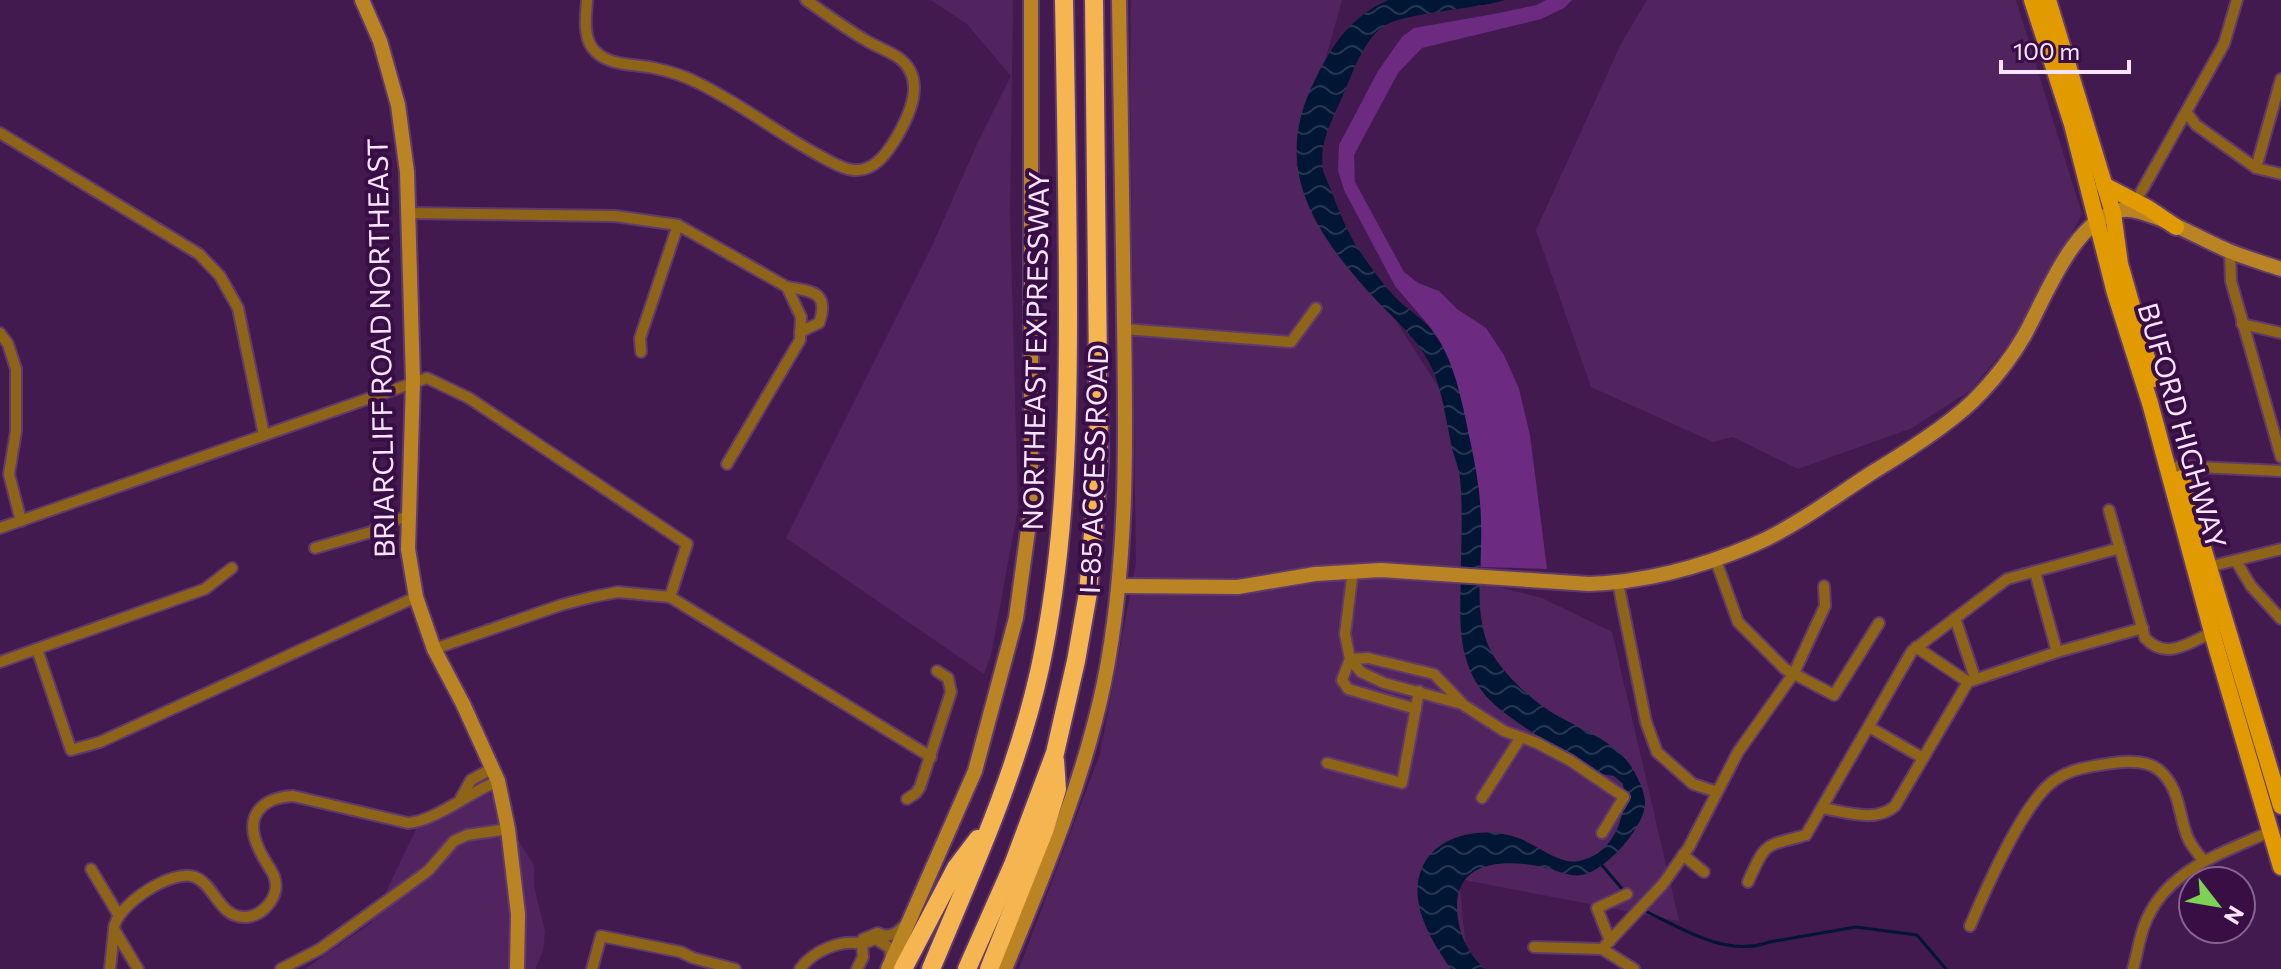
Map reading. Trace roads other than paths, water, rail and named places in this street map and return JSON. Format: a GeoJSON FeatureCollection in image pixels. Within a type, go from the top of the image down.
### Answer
{"type":"FeatureCollection","features":[{"type":"Feature","properties":{"kind":"highway","name":"NORTHEAST EXPRESSWAY"},"geometry":{"type":"LineString","coordinates":[[931,969],[995,818],[1019,747],[1039,669],[1053,595],[1064,514],[1068,420],[1064,0]]}},
{"type":"Feature","properties":{"kind":"highway","name":"NORTHEAST EXPRESSWAY"},"geometry":{"type":"LineString","coordinates":[[967,969],[1013,865],[1055,753],[1088,593],[1099,462],[1094,0]]}},
{"type":"Feature","properties":{"kind":"highway"},"geometry":{"type":"LineString","coordinates":[[989,969],[1044,831],[1057,789],[1055,753]]}},
{"type":"Feature","properties":{"kind":"highway"},"geometry":{"type":"LineString","coordinates":[[894,967],[956,868],[995,818]]}},
{"type":"Feature","properties":{"kind":"main road","name":"BRIARCLIFF ROAD NORTHEAST"},"geometry":{"type":"LineString","coordinates":[[362,0],[380,41],[403,131],[409,213],[413,381],[408,549],[416,597],[434,649],[495,775],[508,829],[518,914],[517,969]]}},
{"type":"Feature","properties":{"kind":"main road"},"geometry":{"type":"LineString","coordinates":[[894,967],[910,921],[975,771],[1016,618],[1026,552],[1031,508],[1031,0]]}},
{"type":"Feature","properties":{"kind":"main road","name":"I-85 ACCESS ROAD"},"geometry":{"type":"LineString","coordinates":[[1005,969],[1074,796],[1103,685],[1119,586],[1124,500],[1124,329],[1119,0]]}},
{"type":"Feature","properties":{"kind":"main road","name":"BUFORD HIGHWAY"},"geometry":{"type":"LineString","coordinates":[[2032,0],[2072,124],[2212,633],[2281,867]]}},
{"type":"Feature","properties":{"kind":"main road","name":"BUFORD HIGHWAY"},"geometry":{"type":"LineString","coordinates":[[2048,0],[2113,213],[2120,264],[2281,804]]}},
{"type":"Feature","properties":{"kind":"main road"},"geometry":{"type":"LineString","coordinates":[[2104,185],[2176,227]]}},
{"type":"Feature","properties":{"kind":"main road"},"geometry":{"type":"LineString","coordinates":[[1119,586],[1238,587],[1353,570],[1528,582],[1618,583],[1668,573],[1754,544],[1795,521],[1901,454],[1978,397],[2004,367],[2023,337],[2076,242],[2097,222],[2113,213],[2132,210],[2230,252],[2281,269]]}},
{"type":"Feature","properties":{"kind":"street"},"geometry":{"type":"LineString","coordinates":[[587,0],[585,23],[594,52],[606,59],[669,71],[692,80],[730,99],[787,139],[837,165],[853,170],[866,169],[884,158],[905,124],[915,82],[909,66],[897,56],[867,41],[806,0]]}},
{"type":"Feature","properties":{"kind":"street"},"geometry":{"type":"LineString","coordinates":[[2141,192],[2224,44],[2237,0]]}},
{"type":"Feature","properties":{"kind":"street"},"geometry":{"type":"LineString","coordinates":[[2256,168],[2281,79]]}},
{"type":"Feature","properties":{"kind":"street"},"geometry":{"type":"LineString","coordinates":[[2187,113],[2196,125],[2256,168],[2281,174]]}},
{"type":"Feature","properties":{"kind":"street"},"geometry":{"type":"LineString","coordinates":[[0,133],[199,254],[220,276],[238,308],[264,435]]}},
{"type":"Feature","properties":{"kind":"street"},"geometry":{"type":"LineString","coordinates":[[409,213],[615,216],[678,225],[787,287],[816,293],[822,301],[819,323],[800,332]]}},
{"type":"Feature","properties":{"kind":"street"},"geometry":{"type":"LineString","coordinates":[[641,352],[640,338],[678,225]]}},
{"type":"Feature","properties":{"kind":"street"},"geometry":{"type":"LineString","coordinates":[[2230,252],[2231,281],[2281,457]]}},
{"type":"Feature","properties":{"kind":"street"},"geometry":{"type":"LineString","coordinates":[[727,464],[800,340],[801,317],[787,287]]}},
{"type":"Feature","properties":{"kind":"street"},"geometry":{"type":"LineString","coordinates":[[1124,329],[1291,342],[1316,308]]}},
{"type":"Feature","properties":{"kind":"street"},"geometry":{"type":"LineString","coordinates":[[2242,324],[2281,333]]}},
{"type":"Feature","properties":{"kind":"street"},"geometry":{"type":"LineString","coordinates":[[0,333],[8,344],[16,369],[16,431],[4,472],[21,521]]}},
{"type":"Feature","properties":{"kind":"street"},"geometry":{"type":"LineString","coordinates":[[0,528],[413,381],[433,379],[469,398],[687,544],[670,597]]}},
{"type":"Feature","properties":{"kind":"street"},"geometry":{"type":"LineString","coordinates":[[2179,466],[2281,471]]}},
{"type":"Feature","properties":{"kind":"street"},"geometry":{"type":"LineString","coordinates":[[2109,510],[2145,638],[2154,648],[2165,650],[2212,633]]}},
{"type":"Feature","properties":{"kind":"street"},"geometry":{"type":"LineString","coordinates":[[315,548],[371,532],[386,522],[407,517]]}},
{"type":"Feature","properties":{"kind":"street"},"geometry":{"type":"LineString","coordinates":[[1748,882],[1763,852],[1770,845],[1806,835],[1916,647],[2007,579],[2120,548]]}},
{"type":"Feature","properties":{"kind":"street"},"geometry":{"type":"LineString","coordinates":[[2208,567],[2281,549]]}},
{"type":"Feature","properties":{"kind":"street"},"geometry":{"type":"LineString","coordinates":[[1715,558],[1738,622],[1785,669],[1834,695],[1879,623]]}},
{"type":"Feature","properties":{"kind":"street"},"geometry":{"type":"LineString","coordinates":[[2236,561],[2251,586],[2281,619]]}},
{"type":"Feature","properties":{"kind":"street"},"geometry":{"type":"LineString","coordinates":[[0,662],[205,589],[232,568]]}},
{"type":"Feature","properties":{"kind":"street"},"geometry":{"type":"LineString","coordinates":[[1353,570],[1345,634],[1350,659],[1361,672],[1384,683],[1462,704]]}},
{"type":"Feature","properties":{"kind":"street"},"geometry":{"type":"LineString","coordinates":[[2035,572],[2057,652]]}},
{"type":"Feature","properties":{"kind":"street"},"geometry":{"type":"LineString","coordinates":[[1618,583],[1646,722],[1657,752],[1693,784],[1717,792]]}},
{"type":"Feature","properties":{"kind":"street"},"geometry":{"type":"LineString","coordinates":[[1534,947],[1606,945],[1663,884],[1683,855],[1738,752],[1794,673],[1825,606],[1824,586]]}},
{"type":"Feature","properties":{"kind":"street"},"geometry":{"type":"LineString","coordinates":[[434,649],[592,597],[618,592],[670,597],[931,757]]}},
{"type":"Feature","properties":{"kind":"street"},"geometry":{"type":"LineString","coordinates":[[37,649],[71,750],[100,742],[416,597]]}},
{"type":"Feature","properties":{"kind":"street"},"geometry":{"type":"LineString","coordinates":[[1955,618],[1972,680]]}},
{"type":"Feature","properties":{"kind":"street"},"geometry":{"type":"LineString","coordinates":[[1822,808],[1877,816],[1888,812],[1895,806],[1972,680],[2143,628]]}},
{"type":"Feature","properties":{"kind":"street"},"geometry":{"type":"LineString","coordinates":[[1916,647],[1972,680]]}},
{"type":"Feature","properties":{"kind":"street"},"geometry":{"type":"LineString","coordinates":[[1350,659],[1368,658],[1434,674],[1462,704],[1504,731],[1571,761],[1624,797],[1602,833]]}},
{"type":"Feature","properties":{"kind":"street"},"geometry":{"type":"LineString","coordinates":[[1350,659],[1342,680],[1348,689],[1416,709]]}},
{"type":"Feature","properties":{"kind":"street"},"geometry":{"type":"LineString","coordinates":[[907,799],[920,787],[951,692],[948,678],[937,671]]}},
{"type":"Feature","properties":{"kind":"street"},"geometry":{"type":"LineString","coordinates":[[1327,763],[1402,783],[1419,691]]}},
{"type":"Feature","properties":{"kind":"street"},"geometry":{"type":"LineString","coordinates":[[1869,727],[1923,758]]}},
{"type":"Feature","properties":{"kind":"street"},"geometry":{"type":"LineString","coordinates":[[1482,798],[1521,737]]}},
{"type":"Feature","properties":{"kind":"street"},"geometry":{"type":"LineString","coordinates":[[1970,926],[1996,865],[2029,811],[2052,781],[2070,772],[2120,762],[2142,762],[2156,767],[2168,778],[2177,795],[2186,833],[2192,847],[2204,861]]}},
{"type":"Feature","properties":{"kind":"street"},"geometry":{"type":"LineString","coordinates":[[110,969],[118,914],[163,881],[185,874],[199,879],[221,906],[235,915],[247,917],[265,908],[274,897],[275,879],[257,847],[251,825],[257,810],[280,797],[293,796],[408,823],[426,819],[461,798],[471,780],[495,775]]}},
{"type":"Feature","properties":{"kind":"street"},"geometry":{"type":"LineString","coordinates":[[281,969],[320,949],[428,871],[454,841],[467,835],[508,829]]}},
{"type":"Feature","properties":{"kind":"street"},"geometry":{"type":"LineString","coordinates":[[2133,969],[2145,925],[2161,895],[2182,874],[2271,831]]}},
{"type":"Feature","properties":{"kind":"street"},"geometry":{"type":"LineString","coordinates":[[1683,855],[1704,872]]}},
{"type":"Feature","properties":{"kind":"street"},"geometry":{"type":"LineString","coordinates":[[91,869],[118,914]]}},
{"type":"Feature","properties":{"kind":"street"},"geometry":{"type":"LineString","coordinates":[[1627,894],[1597,908],[1606,945],[1634,969]]}},
{"type":"Feature","properties":{"kind":"street"},"geometry":{"type":"LineString","coordinates":[[883,939],[896,934],[910,921]]}},
{"type":"Feature","properties":{"kind":"street"},"geometry":{"type":"LineString","coordinates":[[114,929],[138,969]]}},
{"type":"Feature","properties":{"kind":"street"},"geometry":{"type":"LineString","coordinates":[[857,969],[863,957],[863,939],[878,933],[890,948],[894,967]]}},
{"type":"Feature","properties":{"kind":"street"},"geometry":{"type":"LineString","coordinates":[[592,969],[601,936],[681,952],[735,969]]}},
{"type":"Feature","properties":{"kind":"street"},"geometry":{"type":"LineString","coordinates":[[800,969],[822,950],[850,941],[862,944]]}},
{"type":"Feature","properties":{"kind":"water"},"geometry":{"type":"Polygon","coordinates":[[[1388,0],[1505,0],[1407,18],[1384,26],[1377,32],[1359,58],[1331,123],[1323,150],[1323,171],[1355,244],[1393,295],[1430,328],[1451,366],[1478,482],[1480,608],[1486,640],[1493,655],[1513,681],[1540,704],[1621,754],[1636,775],[1645,801],[1644,811],[1632,834],[1613,856],[1592,872],[1573,875],[1533,865],[1504,864],[1477,870],[1467,878],[1460,889],[1457,905],[1459,923],[1468,948],[1485,969],[1451,969],[1436,947],[1424,921],[1418,894],[1418,881],[1429,856],[1450,840],[1463,835],[1491,833],[1518,838],[1564,860],[1579,861],[1591,857],[1610,842],[1616,832],[1623,808],[1623,784],[1614,776],[1601,774],[1524,727],[1486,696],[1476,682],[1469,668],[1462,638],[1460,478],[1438,384],[1417,344],[1366,289],[1328,241],[1303,191],[1297,165],[1297,137],[1303,109],[1316,78],[1329,53],[1354,22],[1388,0]]]}},
{"type":"Feature","properties":{"kind":"waterway"},"geometry":{"type":"LineString","coordinates":[[1600,863],[1624,891]]}},
{"type":"Feature","properties":{"kind":"waterway"},"geometry":{"type":"LineString","coordinates":[[1643,910],[1704,939],[1737,946],[1753,946],[1856,927],[1917,935],[1946,969]]}}]}
